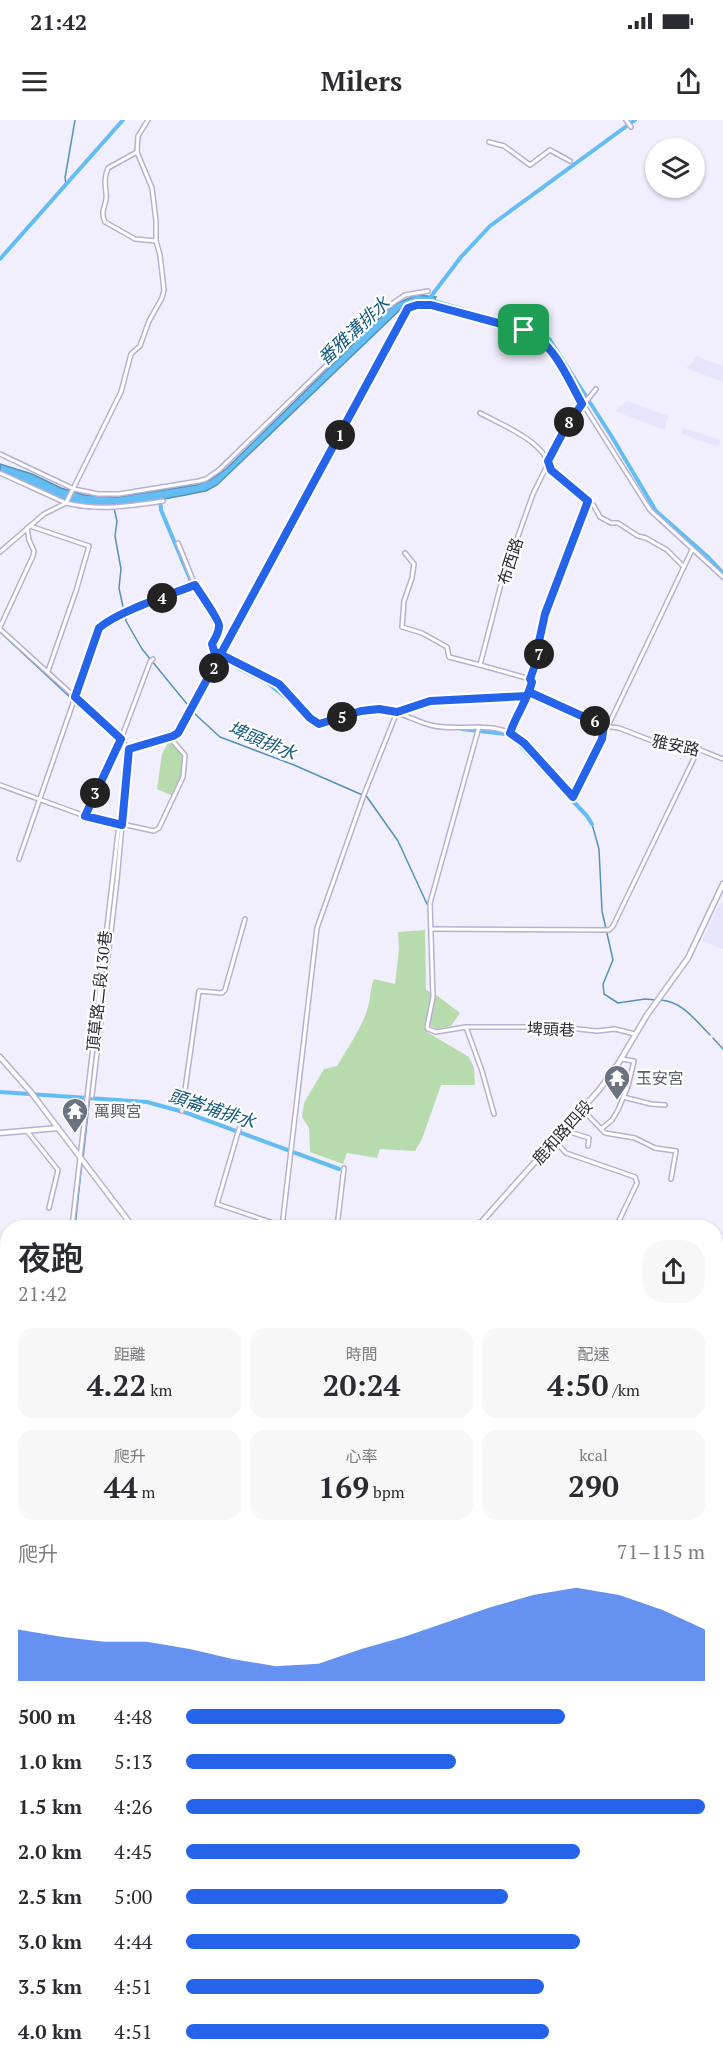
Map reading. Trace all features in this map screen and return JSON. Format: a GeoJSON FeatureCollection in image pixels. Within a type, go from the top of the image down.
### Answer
{"type":"FeatureCollection","features":[{"type":"Feature","properties":{"kind":"main road","name":"鹿和路四段"},"geometry":{"type":"LineString","coordinates":[[483,1220],[599,1090],[658,999],[688,958],[723,884]]}},
{"type":"Feature","properties":{"kind":"main road"},"geometry":{"type":"LineString","coordinates":[[0,1057],[128,1220]]}},
{"type":"Feature","properties":{"kind":"main road"},"geometry":{"type":"LineString","coordinates":[[0,1133],[57,1128]]}},
{"type":"Feature","properties":{"kind":"street"},"geometry":{"type":"LineString","coordinates":[[0,552],[45,514],[66,503],[121,392],[131,354],[140,346],[149,321],[162,298],[164,290],[160,255],[156,242],[152,188],[136,152],[138,136],[148,120]]}},
{"type":"Feature","properties":{"kind":"street"},"geometry":{"type":"LineString","coordinates":[[626,120],[631,128]]}},
{"type":"Feature","properties":{"kind":"street"},"geometry":{"type":"LineString","coordinates":[[489,142],[504,146],[530,165],[550,150],[570,161]]}},
{"type":"Feature","properties":{"kind":"street"},"geometry":{"type":"LineString","coordinates":[[136,152],[110,166],[106,171],[104,186],[107,194],[102,212],[105,222],[135,239],[156,242]]}},
{"type":"Feature","properties":{"kind":"street"},"geometry":{"type":"LineString","coordinates":[[0,454],[74,489],[98,494],[119,494],[206,479],[219,470],[384,309],[405,295],[428,291]]}},
{"type":"Feature","properties":{"kind":"street"},"geometry":{"type":"LineString","coordinates":[[129,749],[178,733],[408,308],[417,305],[431,305],[535,334],[548,346],[650,510],[723,577]]}},
{"type":"Feature","properties":{"kind":"street","name":"布西路"},"geometry":{"type":"LineString","coordinates":[[480,665],[501,584],[533,494],[567,425],[583,402],[596,389]]}},
{"type":"Feature","properties":{"kind":"street"},"geometry":{"type":"LineString","coordinates":[[480,413],[529,439],[548,461],[551,470],[588,501],[600,517],[611,523],[618,523],[667,550],[684,567]]}},
{"type":"Feature","properties":{"kind":"street"},"geometry":{"type":"LineString","coordinates":[[0,473],[77,506],[115,508],[163,501]]}},
{"type":"Feature","properties":{"kind":"street"},"geometry":{"type":"LineString","coordinates":[[510,733],[532,682],[530,679],[539,654],[538,646],[545,614],[588,501]]}},
{"type":"Feature","properties":{"kind":"street"},"geometry":{"type":"LineString","coordinates":[[28,527],[29,540],[34,550],[33,556],[0,628],[121,739],[129,749],[92,1096]]}},
{"type":"Feature","properties":{"kind":"street"},"geometry":{"type":"LineString","coordinates":[[28,527],[88,546],[76,591],[48,671]]}},
{"type":"Feature","properties":{"kind":"street"},"geometry":{"type":"LineString","coordinates":[[178,543],[193,585],[218,620],[219,628],[212,646],[214,651],[279,684],[310,718],[319,724],[361,711],[379,709],[397,712],[431,726],[479,727],[510,733],[524,743],[573,797],[692,550]]}},
{"type":"Feature","properties":{"kind":"street"},"geometry":{"type":"LineString","coordinates":[[405,553],[414,564],[404,601],[402,627],[422,633],[447,647],[449,657],[530,679]]}},
{"type":"Feature","properties":{"kind":"street"},"geometry":{"type":"LineString","coordinates":[[19,859],[99,628],[124,614],[193,585]]}},
{"type":"Feature","properties":{"kind":"street"},"geometry":{"type":"LineString","coordinates":[[85,816],[121,739],[152,660]]}},
{"type":"Feature","properties":{"kind":"street","name":"雅安路"},"geometry":{"type":"LineString","coordinates":[[397,712],[430,701],[528,694],[650,740],[699,748],[723,759]]}},
{"type":"Feature","properties":{"kind":"street"},"geometry":{"type":"LineString","coordinates":[[283,1220],[317,928],[365,792],[397,712]]}},
{"type":"Feature","properties":{"kind":"street"},"geometry":{"type":"LineString","coordinates":[[479,727],[430,903],[432,929],[609,930],[613,926],[699,748]]}},
{"type":"Feature","properties":{"kind":"street"},"geometry":{"type":"LineString","coordinates":[[0,785],[85,816],[154,831],[159,828],[183,777],[184,755],[169,737]]}},
{"type":"Feature","properties":{"kind":"street","name":"頂草路二段130巷"},"geometry":{"type":"LineString","coordinates":[[73,1220],[120,824]]}},
{"type":"Feature","properties":{"kind":"street"},"geometry":{"type":"LineString","coordinates":[[182,1111],[199,991],[222,993],[225,990],[245,919]]}},
{"type":"Feature","properties":{"kind":"street","name":"埤頭巷"},"geometry":{"type":"LineString","coordinates":[[432,929],[433,997],[428,1029],[436,1032],[466,1027],[560,1027],[597,1031],[615,1029],[635,1034]]}},
{"type":"Feature","properties":{"kind":"street"},"geometry":{"type":"LineString","coordinates":[[466,1027],[483,1071],[494,1114]]}},
{"type":"Feature","properties":{"kind":"street"},"geometry":{"type":"LineString","coordinates":[[601,1129],[612,1120],[628,1086],[634,1061],[621,1059]]}},
{"type":"Feature","properties":{"kind":"street"},"geometry":{"type":"LineString","coordinates":[[623,1097],[665,1105]]}},
{"type":"Feature","properties":{"kind":"street"},"geometry":{"type":"LineString","coordinates":[[582,1109],[605,1133],[635,1138],[655,1148],[676,1151],[671,1179]]}},
{"type":"Feature","properties":{"kind":"street"},"geometry":{"type":"LineString","coordinates":[[26,1130],[58,1170],[49,1208]]}},
{"type":"Feature","properties":{"kind":"street"},"geometry":{"type":"LineString","coordinates":[[563,1130],[589,1138],[588,1146]]}},
{"type":"Feature","properties":{"kind":"street"},"geometry":{"type":"LineString","coordinates":[[239,1132],[217,1204],[264,1220]]}},
{"type":"Feature","properties":{"kind":"street"},"geometry":{"type":"LineString","coordinates":[[554,1140],[567,1153],[635,1177],[638,1183],[620,1220]]}},
{"type":"Feature","properties":{"kind":"street"},"geometry":{"type":"LineString","coordinates":[[338,1220],[344,1167]]}},
{"type":"Feature","properties":{"kind":"shaded area"},"geometry":{"type":"Polygon","coordinates":[[[696,356],[723,366],[723,382],[686,368],[696,356]]]}},
{"type":"Feature","properties":{"kind":"shaded area"},"geometry":{"type":"Polygon","coordinates":[[[627,401],[668,416],[664,430],[615,411],[627,401]]]}},
{"type":"Feature","properties":{"kind":"shaded area"},"geometry":{"type":"Polygon","coordinates":[[[684,428],[721,440],[718,447],[682,434],[684,428]]]}},
{"type":"Feature","properties":{"kind":"shaded area"},"geometry":{"type":"Polygon","coordinates":[[[720,903],[723,904],[723,949],[702,941],[720,903]]]}},
{"type":"Feature","properties":{"kind":"green space"},"geometry":{"type":"Polygon","coordinates":[[[169,741],[184,757],[183,772],[173,796],[157,789],[162,754],[169,741]]]}},
{"type":"Feature","properties":{"kind":"green space"},"geometry":{"type":"Polygon","coordinates":[[[425,930],[426,990],[460,1013],[451,1026],[436,1029],[430,1026],[427,1032],[469,1057],[474,1068],[475,1085],[441,1085],[422,1139],[415,1151],[380,1149],[377,1158],[347,1153],[343,1164],[310,1152],[309,1128],[302,1117],[304,1103],[324,1069],[337,1066],[354,1037],[366,1014],[374,979],[395,984],[399,949],[398,932],[425,930]]]}},
{"type":"Feature","properties":{"kind":"water"},"geometry":{"type":"Polygon","coordinates":[[[417,295],[436,297],[432,304],[413,304],[402,308],[217,485],[206,491],[144,503],[97,506],[71,502],[0,471],[0,464],[84,495],[117,497],[196,485],[210,480],[226,469],[393,305],[417,295]]]}},
{"type":"Feature","properties":{"kind":"waterway"},"geometry":{"type":"LineString","coordinates":[[66,184],[65,178],[75,120]]}},
{"type":"Feature","properties":{"kind":"waterway"},"geometry":{"type":"LineString","coordinates":[[0,259],[123,120]]}},
{"type":"Feature","properties":{"kind":"waterway"},"geometry":{"type":"LineString","coordinates":[[429,299],[461,257],[490,226],[635,120]]}},
{"type":"Feature","properties":{"kind":"waterway","name":"番雅溝排水"},"geometry":{"type":"LineString","coordinates":[[431,300],[537,331],[550,340],[656,511],[723,573]]}},
{"type":"Feature","properties":{"kind":"waterway"},"geometry":{"type":"LineString","coordinates":[[160,498],[161,510],[195,591],[217,625],[210,644],[212,651],[268,683],[317,727],[381,712],[397,714],[430,726],[444,728]]}},
{"type":"Feature","properties":{"kind":"waterway","name":"埤頭排水"},"geometry":{"type":"LineString","coordinates":[[113,504],[117,521],[115,536],[121,569],[119,588],[126,621],[142,649],[196,715],[220,737],[294,765],[367,797],[398,841],[427,904]]}},
{"type":"Feature","properties":{"kind":"waterway"},"geometry":{"type":"LineString","coordinates":[[0,632],[117,741]]}},
{"type":"Feature","properties":{"kind":"waterway"},"geometry":{"type":"LineString","coordinates":[[461,729],[506,734],[515,740],[592,824]]}},
{"type":"Feature","properties":{"kind":"waterway"},"geometry":{"type":"LineString","coordinates":[[121,744],[128,752]]}},
{"type":"Feature","properties":{"kind":"waterway"},"geometry":{"type":"LineString","coordinates":[[120,824],[125,781]]}},
{"type":"Feature","properties":{"kind":"waterway"},"geometry":{"type":"LineString","coordinates":[[592,824],[599,849],[602,911],[613,960],[603,984],[604,994],[618,1003],[645,999],[656,1000]]}},
{"type":"Feature","properties":{"kind":"waterway"},"geometry":{"type":"LineString","coordinates":[[83,1158],[113,888]]}},
{"type":"Feature","properties":{"kind":"waterway"},"geometry":{"type":"LineString","coordinates":[[661,1000],[669,1001],[682,1008],[710,1035]]}},
{"type":"Feature","properties":{"kind":"waterway"},"geometry":{"type":"LineString","coordinates":[[713,1038],[723,1049]]}},
{"type":"Feature","properties":{"kind":"waterway","name":"頭崙埔排水"},"geometry":{"type":"LineString","coordinates":[[0,1092],[147,1102],[187,1113],[339,1169]]}},
{"type":"Feature","properties":{"kind":"waterway"},"geometry":{"type":"LineString","coordinates":[[76,1220],[82,1162]]}},
{"type":"Feature","properties":{"kind":"place","name":"玉安宮"},"geometry":{"type":"Point","coordinates":[617,1101]}},
{"type":"Feature","properties":{"kind":"place","name":"萬興宮"},"geometry":{"type":"Point","coordinates":[75,1134]}},
{"type":"Feature","properties":{"kind":"route"},"geometry":{"type":"LineString","coordinates":[[524,330],[431,305],[417,305],[408,308],[222,655],[178,733],[129,749],[122,825],[85,816],[121,739],[75,697],[99,628],[126,613],[195,585],[220,624],[212,644],[214,651],[222,655],[279,684],[310,718],[319,724],[361,711],[379,709],[397,712],[430,701],[527,696],[529,692],[604,726],[602,739],[573,797],[524,743],[510,733],[529,692],[532,682],[530,679],[539,654],[538,646],[545,614],[588,501],[551,470],[548,461],[567,425],[582,404],[548,346],[535,334],[524,330]]}}]}
